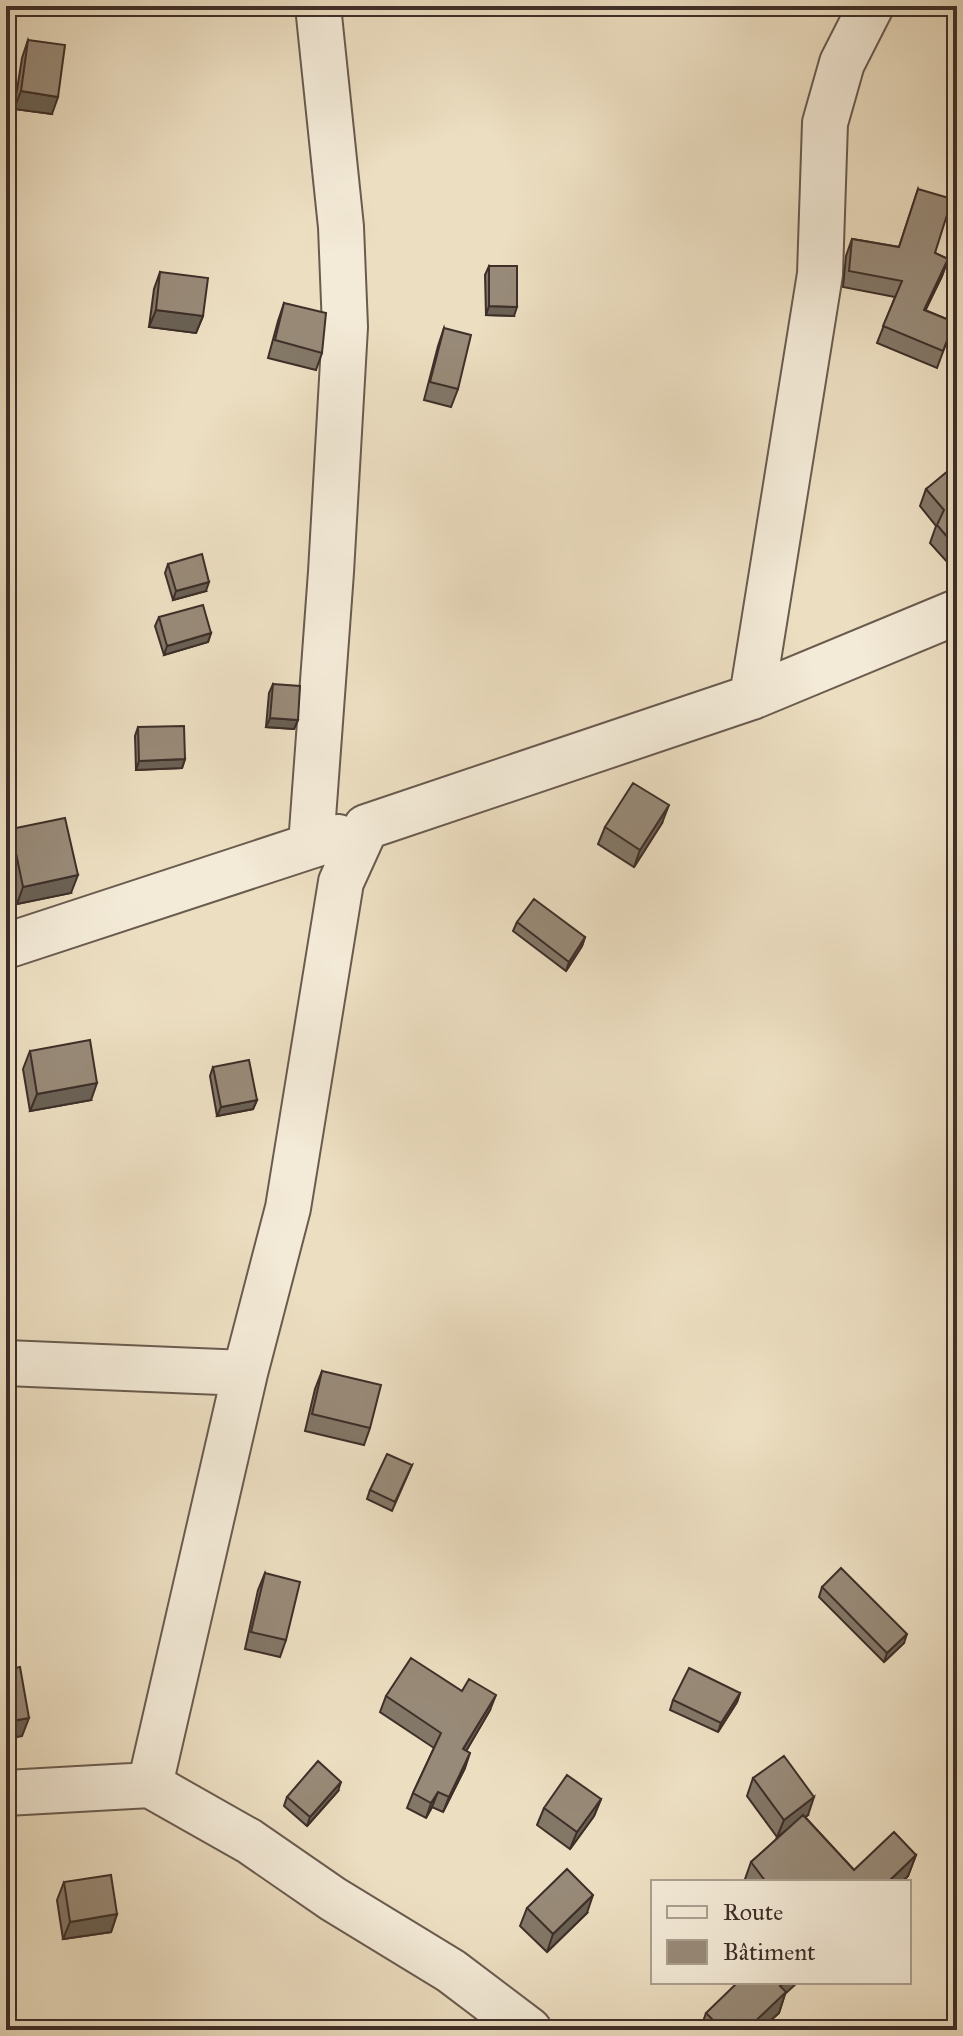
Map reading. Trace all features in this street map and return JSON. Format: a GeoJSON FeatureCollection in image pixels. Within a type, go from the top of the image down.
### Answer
{"type":"FeatureCollection","features":[{"type":"Feature","properties":{"kind":"street"},"geometry":{"type":"LineString","coordinates":[[311,845],[345,327],[341,227],[318,6]]}},
{"type":"Feature","properties":{"kind":"street"},"geometry":{"type":"LineString","coordinates":[[752,697],[820,274],[825,123],[842,63],[871,6]]}},
{"type":"Feature","properties":{"kind":"street"},"geometry":{"type":"LineString","coordinates":[[6,946],[752,697],[957,612]]}},
{"type":"Feature","properties":{"kind":"street"},"geometry":{"type":"LineString","coordinates":[[150,1785],[245,1373],[288,1208],[341,882],[366,827]]}},
{"type":"Feature","properties":{"kind":"street"},"geometry":{"type":"LineString","coordinates":[[6,1363],[245,1373]]}},
{"type":"Feature","properties":{"kind":"street"},"geometry":{"type":"LineString","coordinates":[[6,1793],[150,1785],[249,1841],[333,1899],[451,1971],[529,2030]]}},
{"type":"Feature","properties":{"kind":"building"},"geometry":{"type":"Polygon","coordinates":[[[28,40],[65,45],[58,97],[21,91],[28,40]]]}},
{"type":"Feature","properties":{"kind":"building"},"geometry":{"type":"Polygon","coordinates":[[[918,189],[952,199],[935,253],[948,259],[924,310],[954,322],[943,351],[883,326],[902,281],[849,271],[852,239],[899,247],[918,189]]]}},
{"type":"Feature","properties":{"kind":"building"},"geometry":{"type":"Polygon","coordinates":[[[489,266],[517,266],[517,307],[489,306],[489,266]]]}},
{"type":"Feature","properties":{"kind":"building"},"geometry":{"type":"Polygon","coordinates":[[[160,272],[208,278],[203,316],[156,310],[160,272]]]}},
{"type":"Feature","properties":{"kind":"building"},"geometry":{"type":"Polygon","coordinates":[[[284,303],[326,313],[322,353],[275,340],[284,303]]]}},
{"type":"Feature","properties":{"kind":"building"},"geometry":{"type":"Polygon","coordinates":[[[444,328],[471,335],[458,389],[430,382],[444,328]]]}},
{"type":"Feature","properties":{"kind":"building"},"geometry":{"type":"Polygon","coordinates":[[[954,466],[957,470],[955,546],[937,525],[944,510],[926,489],[954,466]]]}},
{"type":"Feature","properties":{"kind":"building"},"geometry":{"type":"Polygon","coordinates":[[[202,554],[209,582],[176,591],[168,564],[202,554]]]}},
{"type":"Feature","properties":{"kind":"building"},"geometry":{"type":"Polygon","coordinates":[[[203,605],[211,633],[167,646],[159,617],[203,605]]]}},
{"type":"Feature","properties":{"kind":"building"},"geometry":{"type":"Polygon","coordinates":[[[273,684],[300,686],[298,720],[270,718],[273,684]]]}},
{"type":"Feature","properties":{"kind":"building"},"geometry":{"type":"Polygon","coordinates":[[[184,726],[185,759],[139,761],[138,727],[184,726]]]}},
{"type":"Feature","properties":{"kind":"building"},"geometry":{"type":"Polygon","coordinates":[[[633,783],[669,805],[640,850],[605,827],[633,783]]]}},
{"type":"Feature","properties":{"kind":"building"},"geometry":{"type":"Polygon","coordinates":[[[65,818],[78,875],[23,887],[11,829],[65,818]]]}},
{"type":"Feature","properties":{"kind":"building"},"geometry":{"type":"Polygon","coordinates":[[[534,899],[585,937],[569,962],[517,922],[534,899]]]}},
{"type":"Feature","properties":{"kind":"building"},"geometry":{"type":"Polygon","coordinates":[[[90,1040],[97,1083],[37,1094],[30,1051],[90,1040]]]}},
{"type":"Feature","properties":{"kind":"building"},"geometry":{"type":"Polygon","coordinates":[[[249,1060],[257,1100],[221,1107],[213,1067],[249,1060]]]}},
{"type":"Feature","properties":{"kind":"building"},"geometry":{"type":"Polygon","coordinates":[[[322,1371],[381,1385],[370,1428],[312,1414],[322,1371]]]}},
{"type":"Feature","properties":{"kind":"building"},"geometry":{"type":"Polygon","coordinates":[[[387,1454],[412,1465],[395,1502],[370,1490],[387,1454]]]}},
{"type":"Feature","properties":{"kind":"building"},"geometry":{"type":"Polygon","coordinates":[[[841,1568],[907,1634],[887,1653],[822,1587],[841,1568]]]}},
{"type":"Feature","properties":{"kind":"building"},"geometry":{"type":"Polygon","coordinates":[[[265,1573],[300,1582],[286,1640],[251,1632],[265,1573]]]}},
{"type":"Feature","properties":{"kind":"building"},"geometry":{"type":"Polygon","coordinates":[[[411,1658],[462,1691],[469,1679],[496,1695],[463,1749],[470,1753],[449,1797],[438,1792],[431,1803],[413,1793],[441,1733],[386,1696],[411,1658]]]}},
{"type":"Feature","properties":{"kind":"building"},"geometry":{"type":"Polygon","coordinates":[[[20,1667],[29,1718],[6,1722],[6,1670],[20,1667]]]}},
{"type":"Feature","properties":{"kind":"building"},"geometry":{"type":"Polygon","coordinates":[[[689,1668],[740,1693],[721,1723],[673,1700],[689,1668]]]}},
{"type":"Feature","properties":{"kind":"building"},"geometry":{"type":"Polygon","coordinates":[[[784,1756],[814,1797],[784,1820],[753,1778],[784,1756]]]}},
{"type":"Feature","properties":{"kind":"building"},"geometry":{"type":"Polygon","coordinates":[[[318,1761],[341,1782],[310,1817],[287,1797],[318,1761]]]}},
{"type":"Feature","properties":{"kind":"building"},"geometry":{"type":"Polygon","coordinates":[[[567,1775],[601,1799],[577,1832],[544,1808],[567,1775]]]}},
{"type":"Feature","properties":{"kind":"building"},"geometry":{"type":"Polygon","coordinates":[[[803,1815],[854,1870],[894,1832],[916,1855],[890,1880],[764,1880],[751,1862],[803,1815]]]}},
{"type":"Feature","properties":{"kind":"building"},"geometry":{"type":"Polygon","coordinates":[[[567,1869],[593,1895],[553,1934],[527,1908],[567,1869]]]}},
{"type":"Feature","properties":{"kind":"building"},"geometry":{"type":"Polygon","coordinates":[[[111,1875],[117,1914],[70,1922],[64,1882],[111,1875]]]}},
{"type":"Feature","properties":{"kind":"building"},"geometry":{"type":"Polygon","coordinates":[[[736,1984],[782,1984],[780,1986],[786,1992],[746,2030],[723,2030],[706,2013],[736,1984]]]}}]}
